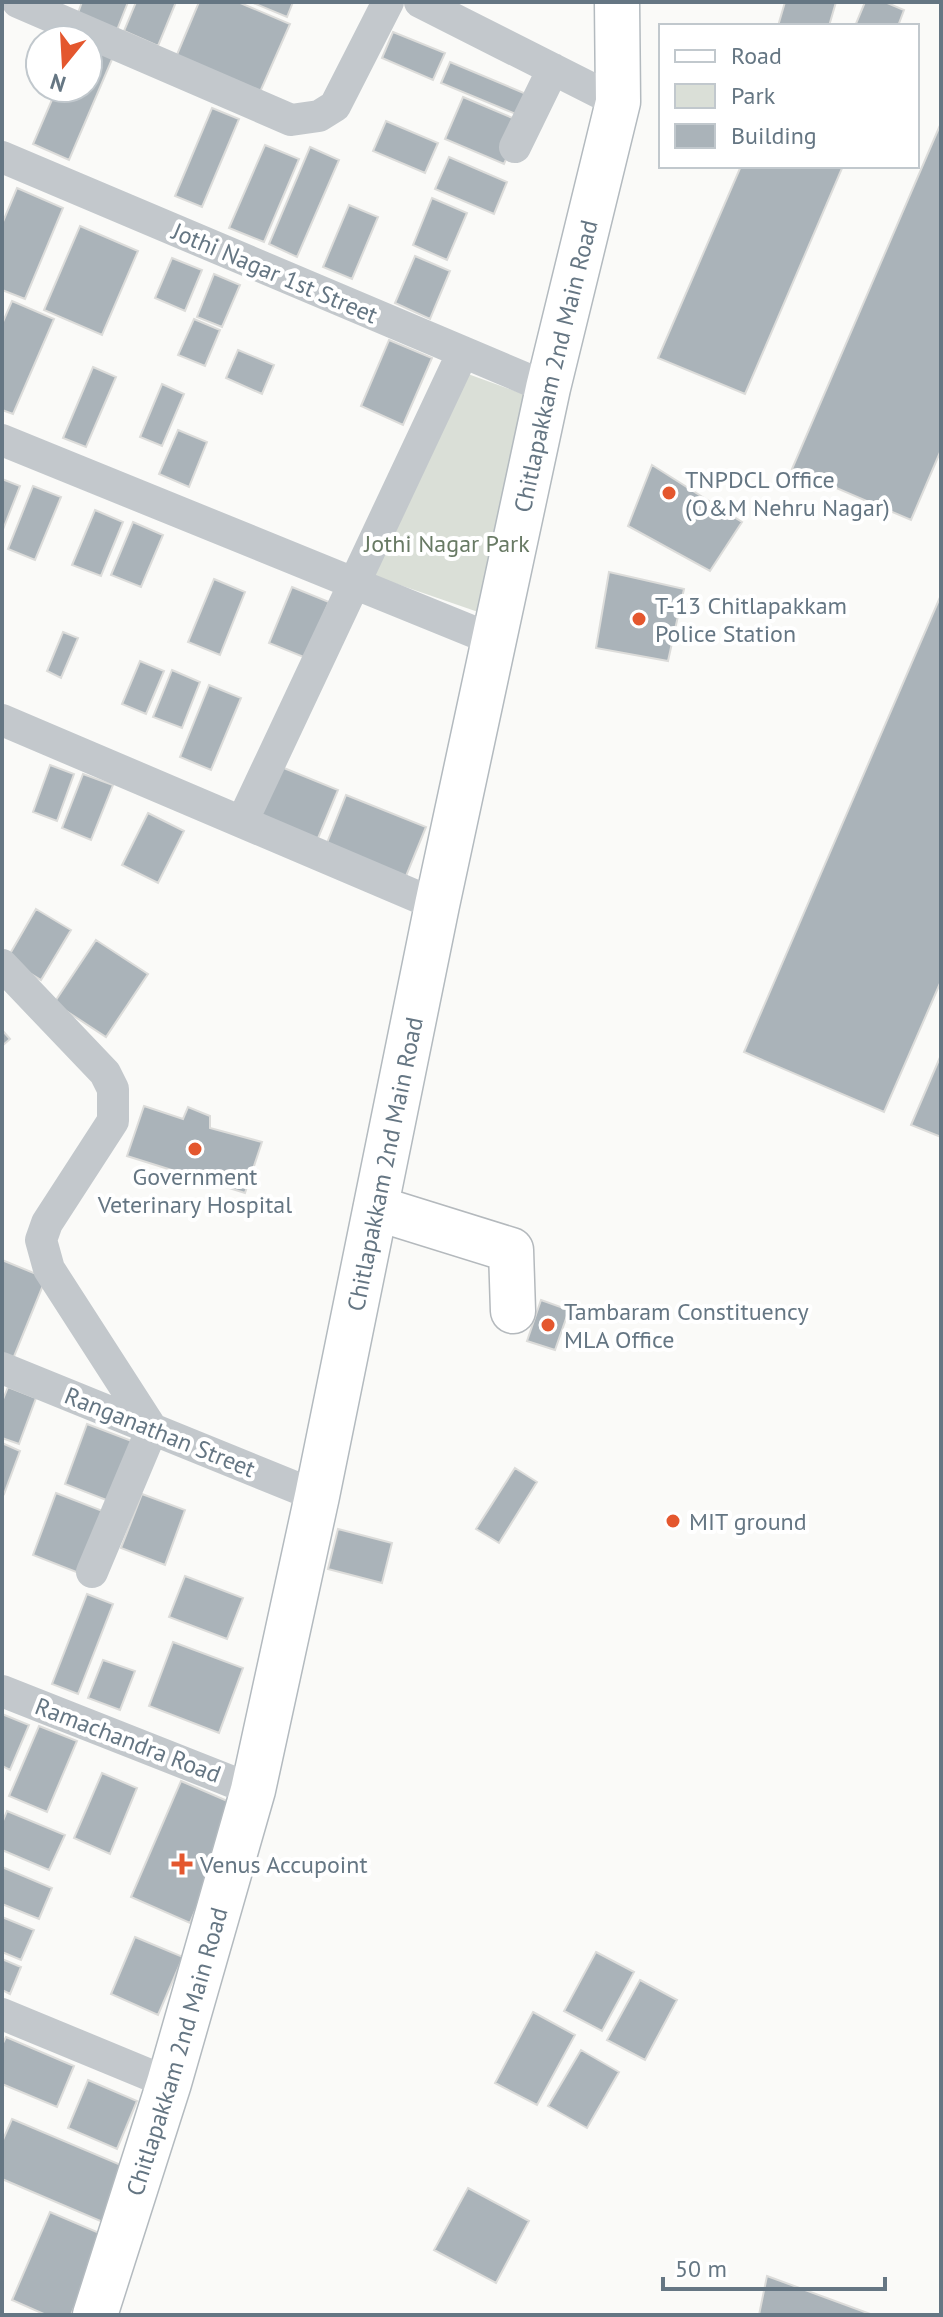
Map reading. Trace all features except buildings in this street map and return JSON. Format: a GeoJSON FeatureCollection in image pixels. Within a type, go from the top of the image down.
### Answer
{"type":"FeatureCollection","features":[{"type":"Feature","properties":{"kind":"main road","name":"Chitlapakkam 2nd Main Road"},"geometry":{"type":"LineString","coordinates":[[95,2315],[169,2083],[253,1790],[548,388],[618,102],[617,2]]}},
{"type":"Feature","properties":{"kind":"main road"},"geometry":{"type":"LineString","coordinates":[[376,1208],[511,1250],[513,1311]]}},
{"type":"Feature","properties":{"kind":"street"},"geometry":{"type":"LineString","coordinates":[[18,2],[291,120],[319,116],[335,106],[388,2]]}},
{"type":"Feature","properties":{"kind":"street"},"geometry":{"type":"LineString","coordinates":[[420,2],[618,102]]}},
{"type":"Feature","properties":{"kind":"street"},"geometry":{"type":"LineString","coordinates":[[515,147],[553,69]]}},
{"type":"Feature","properties":{"kind":"street","name":"Jothi Nagar 1st Street"},"geometry":{"type":"LineString","coordinates":[[2,157],[548,388]]}},
{"type":"Feature","properties":{"kind":"street"},"geometry":{"type":"LineString","coordinates":[[242,822],[357,584],[463,352]]}},
{"type":"Feature","properties":{"kind":"street"},"geometry":{"type":"LineString","coordinates":[[2,440],[496,641]]}},
{"type":"Feature","properties":{"kind":"street"},"geometry":{"type":"LineString","coordinates":[[2,720],[437,905]]}},
{"type":"Feature","properties":{"kind":"street"},"geometry":{"type":"LineString","coordinates":[[2,965],[105,1073],[113,1089],[113,1121],[47,1223],[41,1240],[49,1269],[152,1429],[92,1572]]}},
{"type":"Feature","properties":{"kind":"street","name":"Ranganathan Street"},"geometry":{"type":"LineString","coordinates":[[2,1368],[317,1496]]}},
{"type":"Feature","properties":{"kind":"street","name":"Ramachandra Road"},"geometry":{"type":"LineString","coordinates":[[2,1691],[253,1790]]}},
{"type":"Feature","properties":{"kind":"street"},"geometry":{"type":"LineString","coordinates":[[2,2014],[169,2083]]}},
{"type":"Feature","properties":{"kind":"green space","name":"Jothi Nagar Park"},"geometry":{"type":"Polygon","coordinates":[[[468,374],[537,399],[481,613],[371,575],[468,374]]]}},
{"type":"Feature","properties":{"kind":"place","name":"TNPDCL Office (O&M Nehru Nagar)"},"geometry":{"type":"Point","coordinates":[669,493]}},
{"type":"Feature","properties":{"kind":"place","name":"T-13 Chitlapakkam Police Station"},"geometry":{"type":"Point","coordinates":[639,619]}},
{"type":"Feature","properties":{"kind":"place","name":"Government Veterinary Hospital"},"geometry":{"type":"Point","coordinates":[195,1149]}},
{"type":"Feature","properties":{"kind":"place","name":"Tambaram Constituency MLA Office"},"geometry":{"type":"Point","coordinates":[548,1325]}},
{"type":"Feature","properties":{"kind":"place","name":"MIT ground"},"geometry":{"type":"Point","coordinates":[673,1521]}},
{"type":"Feature","properties":{"kind":"place","name":"Venus Accupoint"},"geometry":{"type":"Point","coordinates":[182,1864]}}]}
